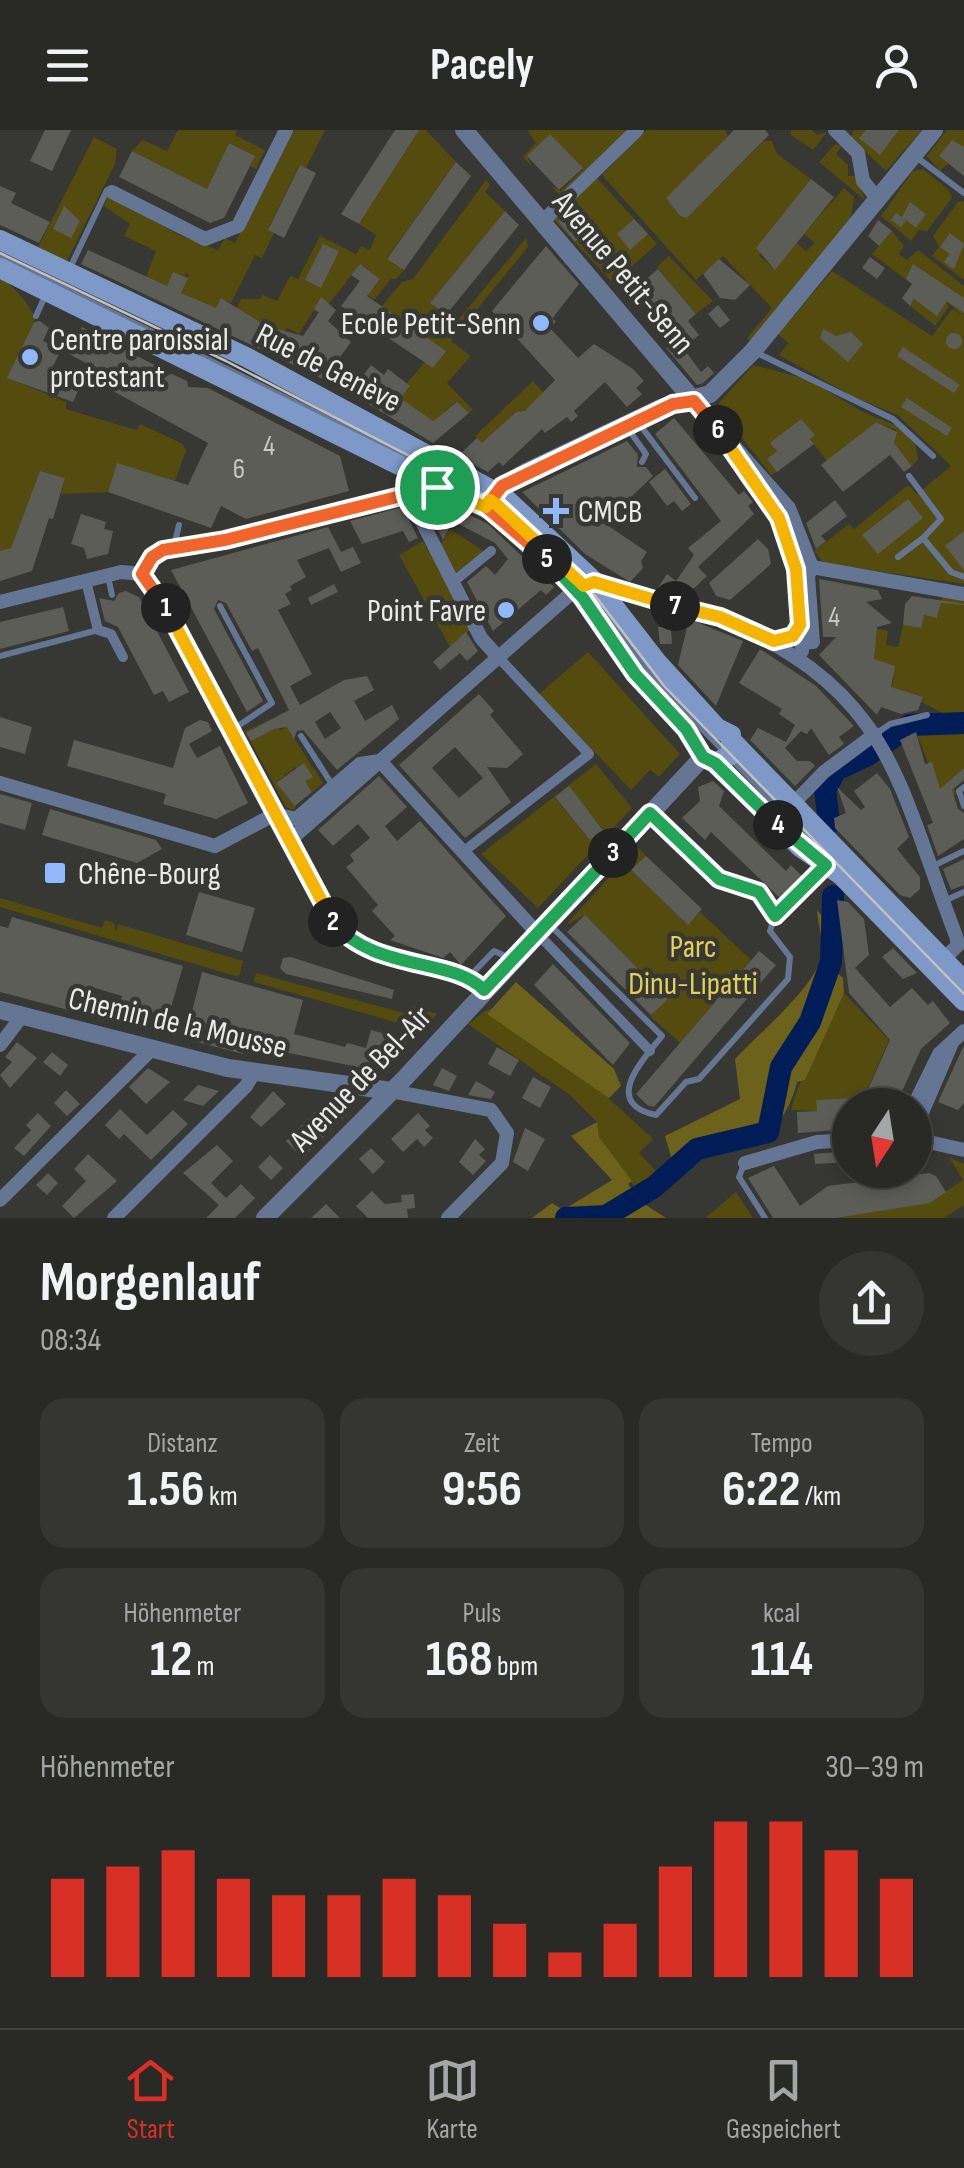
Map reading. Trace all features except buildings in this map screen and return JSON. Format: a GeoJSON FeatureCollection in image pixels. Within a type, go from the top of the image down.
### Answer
{"type":"FeatureCollection","features":[{"type":"Feature","properties":{"kind":"main road","name":"Rue de Genève"},"geometry":{"type":"LineString","coordinates":[[0,240],[292,380],[490,499],[621,616],[714,746],[743,799],[825,857]]}},
{"type":"Feature","properties":{"kind":"main road","name":"Rue de Genève"},"geometry":{"type":"LineString","coordinates":[[0,268],[437,487],[490,499]]}},
{"type":"Feature","properties":{"kind":"main road","name":"Rue de Genève"},"geometry":{"type":"LineString","coordinates":[[585,585],[635,674],[714,746],[793,804],[825,857]]}},
{"type":"Feature","properties":{"kind":"main road"},"geometry":{"type":"LineString","coordinates":[[825,857],[956,949],[964,981]]}},
{"type":"Feature","properties":{"kind":"main road"},"geometry":{"type":"LineString","coordinates":[[825,857],[964,1002]]}},
{"type":"Feature","properties":{"kind":"street"},"geometry":{"type":"LineString","coordinates":[[110,191],[205,239],[223,234],[238,226],[286,130]]}},
{"type":"Feature","properties":{"kind":"street","name":"Avenue Petit-Senn"},"geometry":{"type":"LineString","coordinates":[[464,130],[737,453],[748,458],[789,508],[812,567],[808,576],[813,642],[802,644]]}},
{"type":"Feature","properties":{"kind":"street"},"geometry":{"type":"LineString","coordinates":[[542,222],[637,130]]}},
{"type":"Feature","properties":{"kind":"street"},"geometry":{"type":"LineString","coordinates":[[836,130],[858,153],[863,182],[878,199]]}},
{"type":"Feature","properties":{"kind":"street"},"geometry":{"type":"LineString","coordinates":[[490,499],[631,422],[710,394],[754,351],[934,130]]}},
{"type":"Feature","properties":{"kind":"street","name":"Avenue Petit-Senn"},"geometry":{"type":"LineString","coordinates":[[737,453],[738,465],[779,518],[790,546],[802,660]]}},
{"type":"Feature","properties":{"kind":"street"},"geometry":{"type":"LineString","coordinates":[[142,574],[152,557],[174,547],[196,547],[437,487]]}},
{"type":"Feature","properties":{"kind":"street"},"geometry":{"type":"LineString","coordinates":[[408,494],[480,638],[589,754],[464,852]]}},
{"type":"Feature","properties":{"kind":"street"},"geometry":{"type":"LineString","coordinates":[[452,583],[491,551]]}},
{"type":"Feature","properties":{"kind":"street"},"geometry":{"type":"LineString","coordinates":[[812,567],[964,594]]}},
{"type":"Feature","properties":{"kind":"street"},"geometry":{"type":"LineString","coordinates":[[0,602],[107,575],[142,574],[155,587],[330,918],[353,942],[476,985]]}},
{"type":"Feature","properties":{"kind":"street"},"geometry":{"type":"LineString","coordinates":[[86,580],[98,630],[111,634],[123,657]]}},
{"type":"Feature","properties":{"kind":"street"},"geometry":{"type":"LineString","coordinates":[[289,841],[585,585],[720,617],[774,641],[853,704],[879,740],[943,902],[956,949]]}},
{"type":"Feature","properties":{"kind":"street"},"geometry":{"type":"LineString","coordinates":[[621,616],[635,596]]}},
{"type":"Feature","properties":{"kind":"street"},"geometry":{"type":"LineString","coordinates":[[774,641],[793,636],[800,625]]}},
{"type":"Feature","properties":{"kind":"street"},"geometry":{"type":"LineString","coordinates":[[793,804],[824,772],[879,740]]}},
{"type":"Feature","properties":{"kind":"street","name":"Avenue de Bel-Air"},"geometry":{"type":"LineString","coordinates":[[274,1215],[391,1092],[476,985],[513,959],[543,929],[714,746]]}},
{"type":"Feature","properties":{"kind":"street"},"geometry":{"type":"LineString","coordinates":[[0,783],[215,846],[275,814],[296,819],[364,762],[380,761]]}},
{"type":"Feature","properties":{"kind":"street"},"geometry":{"type":"LineString","coordinates":[[380,761],[464,852],[543,929],[650,1051]]}},
{"type":"Feature","properties":{"kind":"street","name":"Chemin de la Mousse"},"geometry":{"type":"LineString","coordinates":[[0,1010],[254,1073],[391,1092]]}},
{"type":"Feature","properties":{"kind":"street"},"geometry":{"type":"LineString","coordinates":[[0,1045],[22,1016]]}},
{"type":"Feature","properties":{"kind":"street"},"geometry":{"type":"LineString","coordinates":[[921,1088],[930,1068],[964,1031]]}},
{"type":"Feature","properties":{"kind":"street"},"geometry":{"type":"LineString","coordinates":[[932,1090],[952,1044]]}},
{"type":"Feature","properties":{"kind":"street"},"geometry":{"type":"LineString","coordinates":[[0,1200],[152,1050]]}},
{"type":"Feature","properties":{"kind":"street"},"geometry":{"type":"LineString","coordinates":[[114,1218],[246,1086],[254,1073]]}},
{"type":"Feature","properties":{"kind":"street","name":"Chemin de la Mousse"},"geometry":{"type":"LineString","coordinates":[[344,1086],[376,1108]]}},
{"type":"Feature","properties":{"kind":"street"},"geometry":{"type":"LineString","coordinates":[[391,1092],[490,1110],[507,1134],[502,1163],[448,1218]]}},
{"type":"Feature","properties":{"kind":"street"},"geometry":{"type":"LineString","coordinates":[[745,1163],[832,1141]]}},
{"type":"Feature","properties":{"kind":"street"},"geometry":{"type":"LineString","coordinates":[[932,1142],[964,1150]]}},
{"type":"Feature","properties":{"kind":"lane"},"geometry":{"type":"LineString","coordinates":[[914,155],[964,193]]}},
{"type":"Feature","properties":{"kind":"lane"},"geometry":{"type":"LineString","coordinates":[[67,273],[110,191]]}},
{"type":"Feature","properties":{"kind":"lane"},"geometry":{"type":"LineString","coordinates":[[0,256],[225,364],[490,499]]}},
{"type":"Feature","properties":{"kind":"lane"},"geometry":{"type":"LineString","coordinates":[[36,316],[47,292]]}},
{"type":"Feature","properties":{"kind":"lane"},"geometry":{"type":"LineString","coordinates":[[754,351],[894,419],[933,456]]}},
{"type":"Feature","properties":{"kind":"lane"},"geometry":{"type":"LineString","coordinates":[[631,422],[646,454],[642,462]]}},
{"type":"Feature","properties":{"kind":"lane"},"geometry":{"type":"LineString","coordinates":[[631,422],[694,498]]}},
{"type":"Feature","properties":{"kind":"lane"},"geometry":{"type":"LineString","coordinates":[[898,557],[941,519],[908,476]]}},
{"type":"Feature","properties":{"kind":"lane"},"geometry":{"type":"LineString","coordinates":[[174,547],[179,525]]}},
{"type":"Feature","properties":{"kind":"lane"},"geometry":{"type":"LineString","coordinates":[[923,538],[951,572],[964,577]]}},
{"type":"Feature","properties":{"kind":"lane"},"geometry":{"type":"LineString","coordinates":[[107,575],[112,595]]}},
{"type":"Feature","properties":{"kind":"lane"},"geometry":{"type":"LineString","coordinates":[[220,606],[272,703],[230,730]]}},
{"type":"Feature","properties":{"kind":"lane"},"geometry":{"type":"LineString","coordinates":[[0,656],[98,630]]}},
{"type":"Feature","properties":{"kind":"lane"},"geometry":{"type":"LineString","coordinates":[[879,740],[890,724],[927,716]]}},
{"type":"Feature","properties":{"kind":"lane"},"geometry":{"type":"LineString","coordinates":[[301,736],[334,787]]}},
{"type":"Feature","properties":{"kind":"lane"},"geometry":{"type":"LineString","coordinates":[[543,929],[662,1036],[630,1076],[627,1088],[630,1098],[650,1116],[659,1112],[686,1082],[699,1079],[788,979],[790,957],[770,931],[775,916],[825,857],[714,746]]}},
{"type":"Feature","properties":{"kind":"lane"},"geometry":{"type":"LineString","coordinates":[[964,787],[959,791],[964,806]]}},
{"type":"Feature","properties":{"kind":"lane"},"geometry":{"type":"LineString","coordinates":[[650,813],[719,879],[759,892],[775,916]]}},
{"type":"Feature","properties":{"kind":"lane"},"geometry":{"type":"LineString","coordinates":[[930,868],[964,852]]}},
{"type":"Feature","properties":{"kind":"lane"},"geometry":{"type":"LineString","coordinates":[[943,902],[964,892]]}},
{"type":"Feature","properties":{"kind":"lane"},"geometry":{"type":"LineString","coordinates":[[745,1163],[739,1177],[766,1218]]}},
{"type":"Feature","properties":{"kind":"green space"},"geometry":{"type":"Polygon","coordinates":[[[178,130],[237,130],[235,135],[265,150],[256,169],[250,166],[255,156],[229,143],[207,189],[132,151],[143,140],[167,151],[178,130]]]}},
{"type":"Feature","properties":{"kind":"green space"},"geometry":{"type":"Polygon","coordinates":[[[291,130],[325,130],[306,168],[299,166],[268,229],[274,233],[262,258],[255,255],[231,303],[222,299],[216,309],[181,293],[189,274],[186,273],[177,290],[146,277],[156,251],[124,236],[130,224],[104,206],[108,195],[183,237],[218,250],[225,238],[235,243],[291,130]]]}},
{"type":"Feature","properties":{"kind":"green space"},"geometry":{"type":"Polygon","coordinates":[[[419,130],[426,130],[456,162],[387,258],[404,270],[396,279],[391,279],[374,300],[356,286],[362,279],[374,287],[380,279],[360,264],[321,314],[314,310],[299,334],[287,328],[282,339],[270,333],[273,325],[268,323],[264,330],[236,310],[241,299],[260,299],[263,295],[277,301],[290,276],[298,279],[320,236],[356,254],[361,246],[370,250],[376,235],[359,224],[419,130]]]}},
{"type":"Feature","properties":{"kind":"green space"},"geometry":{"type":"Polygon","coordinates":[[[527,130],[632,130],[562,197],[551,186],[561,191],[583,169],[551,135],[527,156],[532,167],[523,157],[536,143],[527,130]]]}},
{"type":"Feature","properties":{"kind":"green space"},"geometry":{"type":"Polygon","coordinates":[[[646,130],[725,130],[728,136],[667,198],[687,218],[764,141],[772,141],[777,154],[811,179],[759,256],[775,269],[797,243],[806,251],[815,243],[804,234],[844,188],[854,197],[851,218],[752,343],[747,338],[772,308],[723,256],[696,280],[602,175],[646,130]]]}},
{"type":"Feature","properties":{"kind":"green space"},"geometry":{"type":"Polygon","coordinates":[[[791,130],[812,130],[817,135],[827,132],[813,150],[791,135],[791,130]]]}},
{"type":"Feature","properties":{"kind":"green space"},"geometry":{"type":"Polygon","coordinates":[[[854,130],[866,130],[860,138],[880,154],[899,130],[922,130],[886,171],[850,138],[854,130]]]}},
{"type":"Feature","properties":{"kind":"green space"},"geometry":{"type":"Polygon","coordinates":[[[947,130],[964,130],[964,162],[952,160],[940,171],[927,156],[947,130]]]}},
{"type":"Feature","properties":{"kind":"green space"},"geometry":{"type":"Polygon","coordinates":[[[94,137],[117,149],[115,164],[67,261],[38,247],[94,137]]]}},
{"type":"Feature","properties":{"kind":"green space"},"geometry":{"type":"Polygon","coordinates":[[[835,144],[842,146],[836,154],[848,165],[848,176],[856,176],[865,200],[819,162],[835,144]]]}},
{"type":"Feature","properties":{"kind":"green space"},"geometry":{"type":"Polygon","coordinates":[[[923,169],[950,191],[952,198],[927,231],[919,230],[911,241],[881,216],[913,171],[923,169]]]}},
{"type":"Feature","properties":{"kind":"green space"},"geometry":{"type":"Polygon","coordinates":[[[597,178],[657,244],[613,283],[554,220],[597,178]]]}},
{"type":"Feature","properties":{"kind":"green space"},"geometry":{"type":"Polygon","coordinates":[[[486,180],[490,185],[485,192],[505,211],[430,303],[455,324],[526,238],[528,247],[451,341],[471,356],[447,383],[473,410],[469,413],[456,402],[433,421],[394,398],[425,362],[433,368],[445,351],[382,306],[402,282],[413,279],[486,180]]]}},
{"type":"Feature","properties":{"kind":"green space"},"geometry":{"type":"Polygon","coordinates":[[[964,201],[964,280],[932,256],[939,247],[933,236],[958,202],[964,201]]]}},
{"type":"Feature","properties":{"kind":"green space"},"geometry":{"type":"Polygon","coordinates":[[[892,231],[904,246],[899,254],[907,260],[918,250],[964,286],[964,584],[824,563],[814,551],[849,524],[854,529],[908,485],[917,494],[951,466],[899,416],[854,397],[779,355],[788,343],[778,334],[832,271],[932,336],[952,309],[962,315],[947,302],[949,307],[935,326],[910,306],[920,290],[872,254],[892,231]]]}},
{"type":"Feature","properties":{"kind":"green space"},"geometry":{"type":"Polygon","coordinates":[[[669,256],[713,301],[696,314],[657,267],[669,256]]]}},
{"type":"Feature","properties":{"kind":"green space"},"geometry":{"type":"Polygon","coordinates":[[[0,274],[35,319],[8,378],[66,402],[66,409],[136,430],[140,424],[183,444],[186,451],[175,481],[117,464],[108,492],[61,494],[65,478],[40,471],[11,548],[0,551],[0,274]]]}},
{"type":"Feature","properties":{"kind":"green space"},"geometry":{"type":"Polygon","coordinates":[[[753,365],[807,379],[863,412],[895,425],[915,442],[918,460],[912,466],[894,443],[896,430],[876,422],[827,461],[810,439],[814,435],[771,443],[777,451],[767,459],[777,472],[771,475],[719,403],[753,365]]]}},
{"type":"Feature","properties":{"kind":"green space"},"geometry":{"type":"Polygon","coordinates":[[[533,381],[544,393],[525,412],[515,412],[483,445],[475,436],[533,381]]]}},
{"type":"Feature","properties":{"kind":"green space"},"geometry":{"type":"Polygon","coordinates":[[[450,529],[491,556],[449,588],[471,629],[450,647],[399,555],[423,541],[429,552],[439,548],[450,529]]]}},
{"type":"Feature","properties":{"kind":"green space"},"geometry":{"type":"Polygon","coordinates":[[[943,594],[964,599],[964,713],[944,714],[922,702],[923,697],[891,688],[894,677],[880,675],[861,642],[863,626],[888,631],[886,645],[898,647],[903,625],[921,628],[922,615],[937,618],[943,594]]]}},
{"type":"Feature","properties":{"kind":"green space"},"geometry":{"type":"Polygon","coordinates":[[[588,652],[680,754],[659,777],[650,770],[631,790],[539,694],[588,652]]]}},
{"type":"Feature","properties":{"kind":"green space"},"geometry":{"type":"Polygon","coordinates":[[[274,718],[280,730],[287,727],[323,783],[312,793],[295,767],[276,783],[296,807],[293,810],[286,807],[245,731],[274,718]]]}},
{"type":"Feature","properties":{"kind":"green space"},"geometry":{"type":"Polygon","coordinates":[[[964,730],[964,768],[949,782],[958,794],[942,798],[916,732],[964,730]]]}},
{"type":"Feature","properties":{"kind":"green space"},"geometry":{"type":"Polygon","coordinates":[[[596,764],[632,808],[538,908],[481,854],[596,764]],[[568,786],[555,798],[590,840],[603,829],[568,786]]]}},
{"type":"Feature","properties":{"kind":"green space","name":"Parc Dinu-Lipatti"},"geometry":{"type":"Polygon","coordinates":[[[637,847],[646,856],[632,871],[687,924],[700,912],[751,960],[680,1043],[650,1016],[667,998],[585,915],[565,926],[637,847]]]}},
{"type":"Feature","properties":{"kind":"green space"},"geometry":{"type":"Polygon","coordinates":[[[0,898],[102,928],[105,920],[114,923],[116,932],[118,924],[243,961],[239,977],[0,907],[0,898]]]}},
{"type":"Feature","properties":{"kind":"green space"},"geometry":{"type":"Polygon","coordinates":[[[256,973],[408,1014],[411,1006],[437,1014],[423,1030],[254,982],[256,973]]]}},
{"type":"Feature","properties":{"kind":"green space"},"geometry":{"type":"Polygon","coordinates":[[[844,993],[889,1040],[868,1088],[832,1088],[832,1099],[817,1100],[817,1111],[791,1110],[807,1067],[844,993]]]}},
{"type":"Feature","properties":{"kind":"green space"},"geometry":{"type":"Polygon","coordinates":[[[488,1009],[580,1072],[653,1139],[639,1153],[657,1172],[636,1189],[599,1137],[597,1122],[570,1095],[468,1024],[488,1009]]]}},
{"type":"Feature","properties":{"kind":"green space"},"geometry":{"type":"Polygon","coordinates":[[[949,1157],[964,1164],[964,1205],[944,1218],[837,1218],[930,1202],[963,1180],[949,1157]]]}},
{"type":"Feature","properties":{"kind":"green space"},"geometry":{"type":"Polygon","coordinates":[[[736,1192],[753,1218],[705,1218],[736,1192]]]}},
{"type":"Feature","properties":{"kind":"shaded area"},"geometry":{"type":"Polygon","coordinates":[[[817,910],[828,923],[829,965],[843,978],[844,993],[805,1080],[797,1082],[789,1105],[765,1133],[733,1146],[672,1160],[665,1136],[740,1099],[735,1059],[798,995],[817,969],[822,946],[817,910]]]}},
{"type":"Feature","properties":{"kind":"shaded area"},"geometry":{"type":"Polygon","coordinates":[[[516,982],[614,1069],[621,1086],[609,1098],[487,1014],[516,982]]]}},
{"type":"Feature","properties":{"kind":"shaded area"},"geometry":{"type":"Polygon","coordinates":[[[597,1122],[599,1137],[632,1181],[628,1184],[640,1200],[635,1206],[646,1205],[666,1218],[532,1218],[552,1203],[563,1210],[612,1180],[571,1136],[597,1122]]]}},
{"type":"Feature","properties":{"kind":"waterway"},"geometry":{"type":"LineString","coordinates":[[829,823],[825,790],[836,770],[868,755],[910,725],[964,723]]}},
{"type":"Feature","properties":{"kind":"waterway"},"geometry":{"type":"LineString","coordinates":[[566,1218],[606,1216],[654,1187],[697,1149],[768,1132],[781,1067],[810,1022],[831,962],[833,896]]}},
{"type":"Feature","properties":{"kind":"tram line"},"geometry":{"type":"LineString","coordinates":[[0,253],[226,361],[506,506],[587,585],[664,686],[964,994]]}},
{"type":"Feature","properties":{"kind":"place","name":"Ecole Petit-Senn"},"geometry":{"type":"Point","coordinates":[541,323]}},
{"type":"Feature","properties":{"kind":"place","name":"Centre paroissial protestant"},"geometry":{"type":"Point","coordinates":[30,357]}},
{"type":"Feature","properties":{"kind":"place","name":"CMCB"},"geometry":{"type":"Point","coordinates":[556,511]}},
{"type":"Feature","properties":{"kind":"place","name":"Point Favre"},"geometry":{"type":"Point","coordinates":[506,610]}},
{"type":"Feature","properties":{"kind":"place","name":"Chêne-Bourg"},"geometry":{"type":"Point","coordinates":[55,873]}},
{"type":"Feature","properties":{"kind":"route"},"geometry":{"type":"LineString","coordinates":[[437,487],[196,547],[163,550],[152,557],[142,574],[155,587],[320,900],[342,934],[368,950],[468,980],[484,990],[650,813],[719,879],[759,892],[775,916],[826,865],[800,846],[715,763],[703,757],[686,729],[635,674],[576,589],[507,521],[486,507],[488,502],[495,492],[510,481],[673,404],[694,401],[737,453],[738,465],[779,518],[796,569],[800,625],[793,636],[784,640],[774,641],[720,617],[594,582],[584,586],[520,522],[496,504],[490,500],[486,507],[437,487]]}}]}
